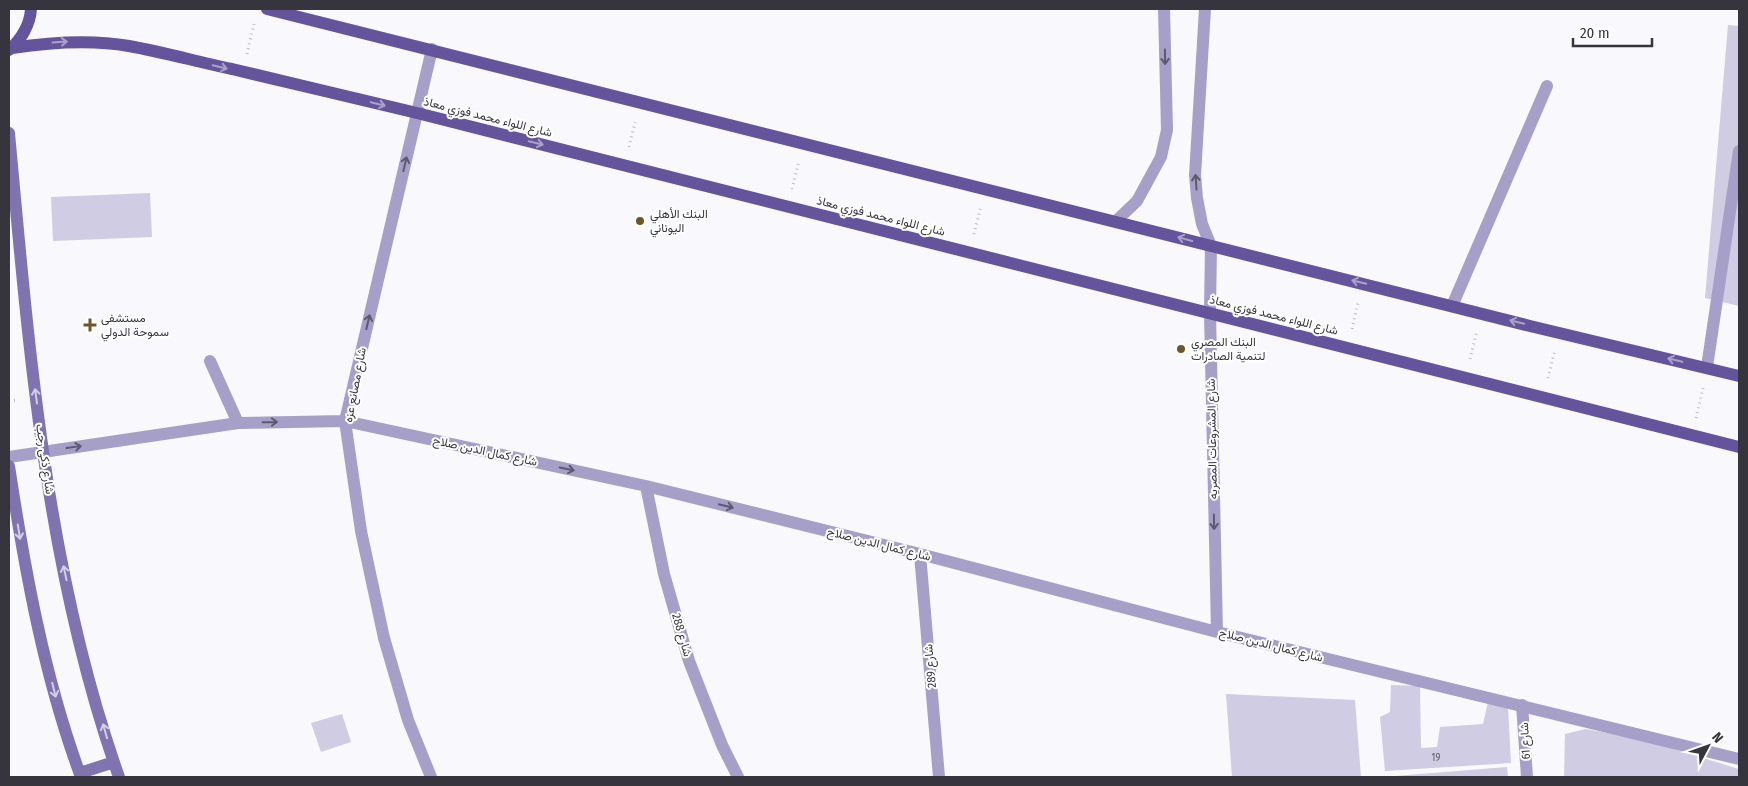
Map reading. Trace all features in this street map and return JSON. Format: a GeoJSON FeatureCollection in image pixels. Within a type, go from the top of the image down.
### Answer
{"type":"FeatureCollection","features":[{"type":"Feature","properties":{"kind":"main road"},"geometry":{"type":"LineString","coordinates":[[10,49],[21,37],[27,25],[31,9]]}},
{"type":"Feature","properties":{"kind":"main road"},"geometry":{"type":"LineString","coordinates":[[267,9],[1482,314],[1739,376]]}},
{"type":"Feature","properties":{"kind":"main road","name":"شارع اللواء محمد فوزي معاذ"},"geometry":{"type":"LineString","coordinates":[[10,49],[41,43],[99,42],[128,46],[243,72],[417,113],[1739,447]]}},
{"type":"Feature","properties":{"kind":"main road","name":"شارع ذكى رجب"},"geometry":{"type":"LineString","coordinates":[[9,133],[29,349],[56,532],[73,612],[93,691],[119,777]]}},
{"type":"Feature","properties":{"kind":"main road"},"geometry":{"type":"LineString","coordinates":[[9,466],[20,539],[37,621],[56,702],[80,775],[114,762]]}},
{"type":"Feature","properties":{"kind":"street"},"geometry":{"type":"LineString","coordinates":[[1116,221],[1137,201],[1161,157],[1167,130],[1164,9]]}},
{"type":"Feature","properties":{"kind":"street","name":"شارع المشروعات المصريه"},"geometry":{"type":"LineString","coordinates":[[1204,9],[1195,176],[1202,224],[1211,246],[1210,313],[1217,632]]}},
{"type":"Feature","properties":{"kind":"street","name":"شارع مصانع عزه"},"geometry":{"type":"LineString","coordinates":[[431,777],[408,720],[384,638],[361,531],[345,421],[432,50]]}},
{"type":"Feature","properties":{"kind":"street"},"geometry":{"type":"LineString","coordinates":[[1452,306],[1547,86]]}},
{"type":"Feature","properties":{"kind":"street"},"geometry":{"type":"LineString","coordinates":[[1707,367],[1739,151]]}},
{"type":"Feature","properties":{"kind":"street"},"geometry":{"type":"LineString","coordinates":[[210,361],[238,423]]}},
{"type":"Feature","properties":{"kind":"street","name":"شارع كمال الدين صلاح"},"geometry":{"type":"LineString","coordinates":[[9,457],[238,423],[345,421],[646,486],[920,554],[1217,632],[1739,759]]}},
{"type":"Feature","properties":{"kind":"street","name":"شارع 288"},"geometry":{"type":"LineString","coordinates":[[646,486],[664,574],[689,661],[722,745],[738,777]]}},
{"type":"Feature","properties":{"kind":"street","name":"شارع 289"},"geometry":{"type":"LineString","coordinates":[[920,554],[939,777]]}},
{"type":"Feature","properties":{"kind":"street","name":"شارع 61"},"geometry":{"type":"LineString","coordinates":[[1522,705],[1527,777]]}},
{"type":"Feature","properties":{"kind":"path"},"geometry":{"type":"LineString","coordinates":[[243,72],[256,18]]}},
{"type":"Feature","properties":{"kind":"path"},"geometry":{"type":"LineString","coordinates":[[624,165],[640,102]]}},
{"type":"Feature","properties":{"kind":"path"},"geometry":{"type":"LineString","coordinates":[[788,207],[804,143]]}},
{"type":"Feature","properties":{"kind":"path"},"geometry":{"type":"LineString","coordinates":[[969,252],[986,189]]}},
{"type":"Feature","properties":{"kind":"path"},"geometry":{"type":"LineString","coordinates":[[1347,348],[1363,283]]}},
{"type":"Feature","properties":{"kind":"path"},"geometry":{"type":"LineString","coordinates":[[1466,378],[1482,314]]}},
{"type":"Feature","properties":{"kind":"path"},"geometry":{"type":"LineString","coordinates":[[1544,398],[1560,333]]}},
{"type":"Feature","properties":{"kind":"path"},"geometry":{"type":"LineString","coordinates":[[1693,435],[1707,367]]}},
{"type":"Feature","properties":{"kind":"building"},"geometry":{"type":"Polygon","coordinates":[[[1728,25],[1739,26],[1739,306],[1705,298],[1728,25]]]}},
{"type":"Feature","properties":{"kind":"building"},"geometry":{"type":"Polygon","coordinates":[[[150,193],[152,237],[53,241],[51,197],[150,193]]]}},
{"type":"Feature","properties":{"kind":"building"},"geometry":{"type":"Polygon","coordinates":[[[1391,685],[1420,686],[1421,748],[1437,747],[1440,727],[1483,724],[1488,702],[1508,707],[1511,763],[1385,771],[1380,717],[1390,712],[1391,685]]]}},
{"type":"Feature","properties":{"kind":"building"},"geometry":{"type":"Polygon","coordinates":[[[1226,694],[1355,700],[1361,777],[1232,777],[1226,694]]]}},
{"type":"Feature","properties":{"kind":"building"},"geometry":{"type":"Polygon","coordinates":[[[342,714],[351,742],[321,752],[311,723],[342,714]]]}},
{"type":"Feature","properties":{"kind":"building"},"geometry":{"type":"Polygon","coordinates":[[[1586,729],[1641,739],[1739,769],[1739,777],[1564,777],[1565,734],[1586,729]]]}},
{"type":"Feature","properties":{"kind":"building"},"geometry":{"type":"Polygon","coordinates":[[[1507,767],[1508,777],[1395,777],[1395,776],[1507,767]]]}},
{"type":"Feature","properties":{"kind":"place","name":"البنك الأهلي اليوناني"},"geometry":{"type":"Point","coordinates":[640,221]}},
{"type":"Feature","properties":{"kind":"place","name":"مستشفى سموحة الدولي"},"geometry":{"type":"Point","coordinates":[90,325]}},
{"type":"Feature","properties":{"kind":"place","name":"البنك المصري لتنمية الصادرات"},"geometry":{"type":"Point","coordinates":[1181,349]}}]}
